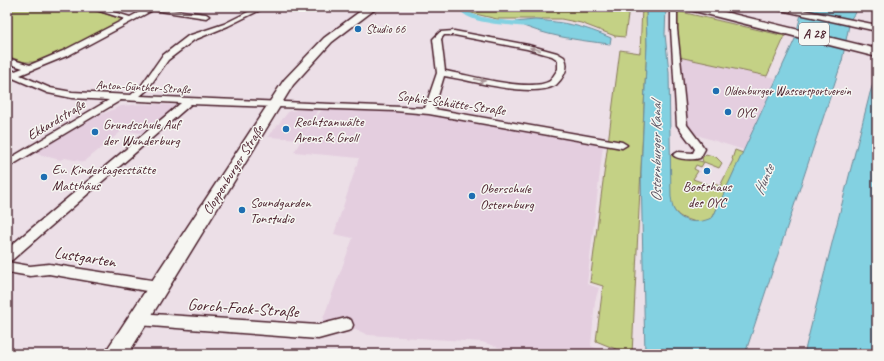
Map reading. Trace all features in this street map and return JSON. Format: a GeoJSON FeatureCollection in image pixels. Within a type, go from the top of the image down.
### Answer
{"type":"FeatureCollection","features":[{"type":"Feature","properties":{"kind":"highway"},"geometry":{"type":"LineString","coordinates":[[680,7],[752,25],[768,27]]}},
{"type":"Feature","properties":{"kind":"highway","name":"A 28"},"geometry":{"type":"LineString","coordinates":[[690,7],[877,52]]}},
{"type":"Feature","properties":{"kind":"highway","name":"A 28"},"geometry":{"type":"LineString","coordinates":[[706,7],[877,48]]}},
{"type":"Feature","properties":{"kind":"highway"},"geometry":{"type":"LineString","coordinates":[[714,7],[752,19]]}},
{"type":"Feature","properties":{"kind":"main road","name":"Cloppenburger Straße"},"geometry":{"type":"LineString","coordinates":[[115,354],[291,79],[318,49],[358,16],[373,7]]}},
{"type":"Feature","properties":{"kind":"street"},"geometry":{"type":"LineString","coordinates":[[90,7],[131,19]]}},
{"type":"Feature","properties":{"kind":"street"},"geometry":{"type":"LineString","coordinates":[[133,98],[144,88],[165,58],[191,38],[226,25],[263,7]]}},
{"type":"Feature","properties":{"kind":"street"},"geometry":{"type":"LineString","coordinates":[[674,7],[674,30],[682,125],[700,149],[700,152],[696,156],[678,155]]}},
{"type":"Feature","properties":{"kind":"street"},"geometry":{"type":"LineString","coordinates":[[776,7],[877,28]]}},
{"type":"Feature","properties":{"kind":"street"},"geometry":{"type":"LineString","coordinates":[[10,76],[66,53],[153,8],[206,16],[199,20],[220,26],[226,25]]}},
{"type":"Feature","properties":{"kind":"street"},"geometry":{"type":"LineString","coordinates":[[429,111],[441,73],[438,37],[442,33],[454,33],[535,48],[552,54],[562,60],[562,71],[557,80],[549,86],[514,86],[441,73]]}},
{"type":"Feature","properties":{"kind":"street"},"geometry":{"type":"LineString","coordinates":[[7,60],[31,68]]}},
{"type":"Feature","properties":{"kind":"street","name":"Anton-Günther-Straße"},"geometry":{"type":"LineString","coordinates":[[10,76],[59,93],[118,98],[274,104]]}},
{"type":"Feature","properties":{"kind":"street","name":"Ekkardstraße"},"geometry":{"type":"LineString","coordinates":[[7,165],[118,98]]}},
{"type":"Feature","properties":{"kind":"street"},"geometry":{"type":"LineString","coordinates":[[7,256],[189,101]]}},
{"type":"Feature","properties":{"kind":"street","name":"Sophie-Schütte-Straße"},"geometry":{"type":"LineString","coordinates":[[274,104],[395,108],[429,111],[622,144]]}},
{"type":"Feature","properties":{"kind":"street","name":"Lustgarten"},"geometry":{"type":"LineString","coordinates":[[7,267],[30,271],[49,269],[158,287]]}},
{"type":"Feature","properties":{"kind":"street","name":"Gorch-Fock-Straße"},"geometry":{"type":"LineString","coordinates":[[138,319],[318,332],[346,325]]}},
{"type":"Feature","properties":{"kind":"shaded area"},"geometry":{"type":"Polygon","coordinates":[[[679,57],[776,78],[744,150],[687,132],[679,57]]]}},
{"type":"Feature","properties":{"kind":"shaded area","name":"Grundschule Auf der Wunderburg"},"geometry":{"type":"Polygon","coordinates":[[[141,104],[176,105],[178,107],[146,134],[123,130],[84,162],[65,158],[60,160],[34,153],[96,117],[121,106],[141,104]]]}},
{"type":"Feature","properties":{"kind":"shaded area","name":"Oberschule Osternburg"},"geometry":{"type":"Polygon","coordinates":[[[320,107],[306,133],[323,108],[425,112],[603,145],[587,284],[599,288],[595,301],[591,346],[610,354],[520,354],[482,342],[368,335],[346,325],[318,332],[353,238],[334,234],[359,158],[294,152],[302,139],[268,137],[289,111],[320,107]]]}},
{"type":"Feature","properties":{"kind":"green space"},"geometry":{"type":"Polygon","coordinates":[[[7,7],[85,7],[124,20],[62,53],[37,61],[25,62],[7,56],[7,7]]]}},
{"type":"Feature","properties":{"kind":"green space"},"geometry":{"type":"Polygon","coordinates":[[[464,7],[629,7],[625,37],[615,36],[581,23],[561,19],[497,19],[467,12],[464,7]]]}},
{"type":"Feature","properties":{"kind":"green space"},"geometry":{"type":"Polygon","coordinates":[[[642,7],[646,7],[647,45],[632,354],[628,354],[596,341],[603,286],[590,282],[620,50],[640,53],[642,7]]]}},
{"type":"Feature","properties":{"kind":"green space"},"geometry":{"type":"Polygon","coordinates":[[[677,11],[785,36],[767,76],[679,57],[675,30],[677,11]]]}},
{"type":"Feature","properties":{"kind":"green space"},"geometry":{"type":"Polygon","coordinates":[[[735,150],[743,153],[713,217],[705,221],[696,222],[683,218],[677,214],[670,199],[670,154],[703,162],[702,158],[706,154],[716,157],[722,163],[719,168],[704,162],[701,167],[696,165],[694,169],[698,171],[693,179],[712,186],[714,184],[720,186],[733,160],[735,150]]]}},
{"type":"Feature","properties":{"kind":"water"},"geometry":{"type":"Polygon","coordinates":[[[646,7],[666,7],[665,34],[669,72],[671,197],[673,207],[677,215],[687,220],[697,222],[713,217],[795,39],[804,7],[859,7],[850,20],[842,61],[745,354],[645,354],[641,173],[647,45],[646,7]]]}},
{"type":"Feature","properties":{"kind":"water"},"geometry":{"type":"Polygon","coordinates":[[[535,20],[565,23],[592,30],[611,38],[610,44],[549,34],[514,22],[535,20]]]}},
{"type":"Feature","properties":{"kind":"water"},"geometry":{"type":"Polygon","coordinates":[[[877,72],[877,354],[804,354],[870,93],[877,72]]]}},
{"type":"Feature","properties":{"kind":"waterway"},"geometry":{"type":"LineString","coordinates":[[460,7],[463,12],[470,16],[529,25]]}},
{"type":"Feature","properties":{"kind":"place","name":"Studio 66"},"geometry":{"type":"Point","coordinates":[358,29]}},
{"type":"Feature","properties":{"kind":"place","name":"Oldenburger Wassersportverein"},"geometry":{"type":"Point","coordinates":[716,91]}},
{"type":"Feature","properties":{"kind":"place","name":"OYC"},"geometry":{"type":"Point","coordinates":[728,112]}},
{"type":"Feature","properties":{"kind":"place","name":"Rechtsanwälte Arens & Groll"},"geometry":{"type":"Point","coordinates":[286,129]}},
{"type":"Feature","properties":{"kind":"place","name":"Grundschule Auf der Wunderburg"},"geometry":{"type":"Point","coordinates":[95,132]}},
{"type":"Feature","properties":{"kind":"place","name":"Bootshaus des OYC"},"geometry":{"type":"Point","coordinates":[707,171]}},
{"type":"Feature","properties":{"kind":"place","name":"Ev. Kindertagesstätte Matthäus"},"geometry":{"type":"Point","coordinates":[44,177]}},
{"type":"Feature","properties":{"kind":"place","name":"Oberschule Osternburg"},"geometry":{"type":"Point","coordinates":[472,196]}},
{"type":"Feature","properties":{"kind":"place","name":"Soundgarden Tonstudio"},"geometry":{"type":"Point","coordinates":[242,210]}},
{"type":"Feature","properties":{"kind":"water label","name":"Osternburger Kanal"},"geometry":{"type":"Point","coordinates":[656,152]}},
{"type":"Feature","properties":{"kind":"water label","name":"Hunte"},"geometry":{"type":"Point","coordinates":[764,180]}}]}
